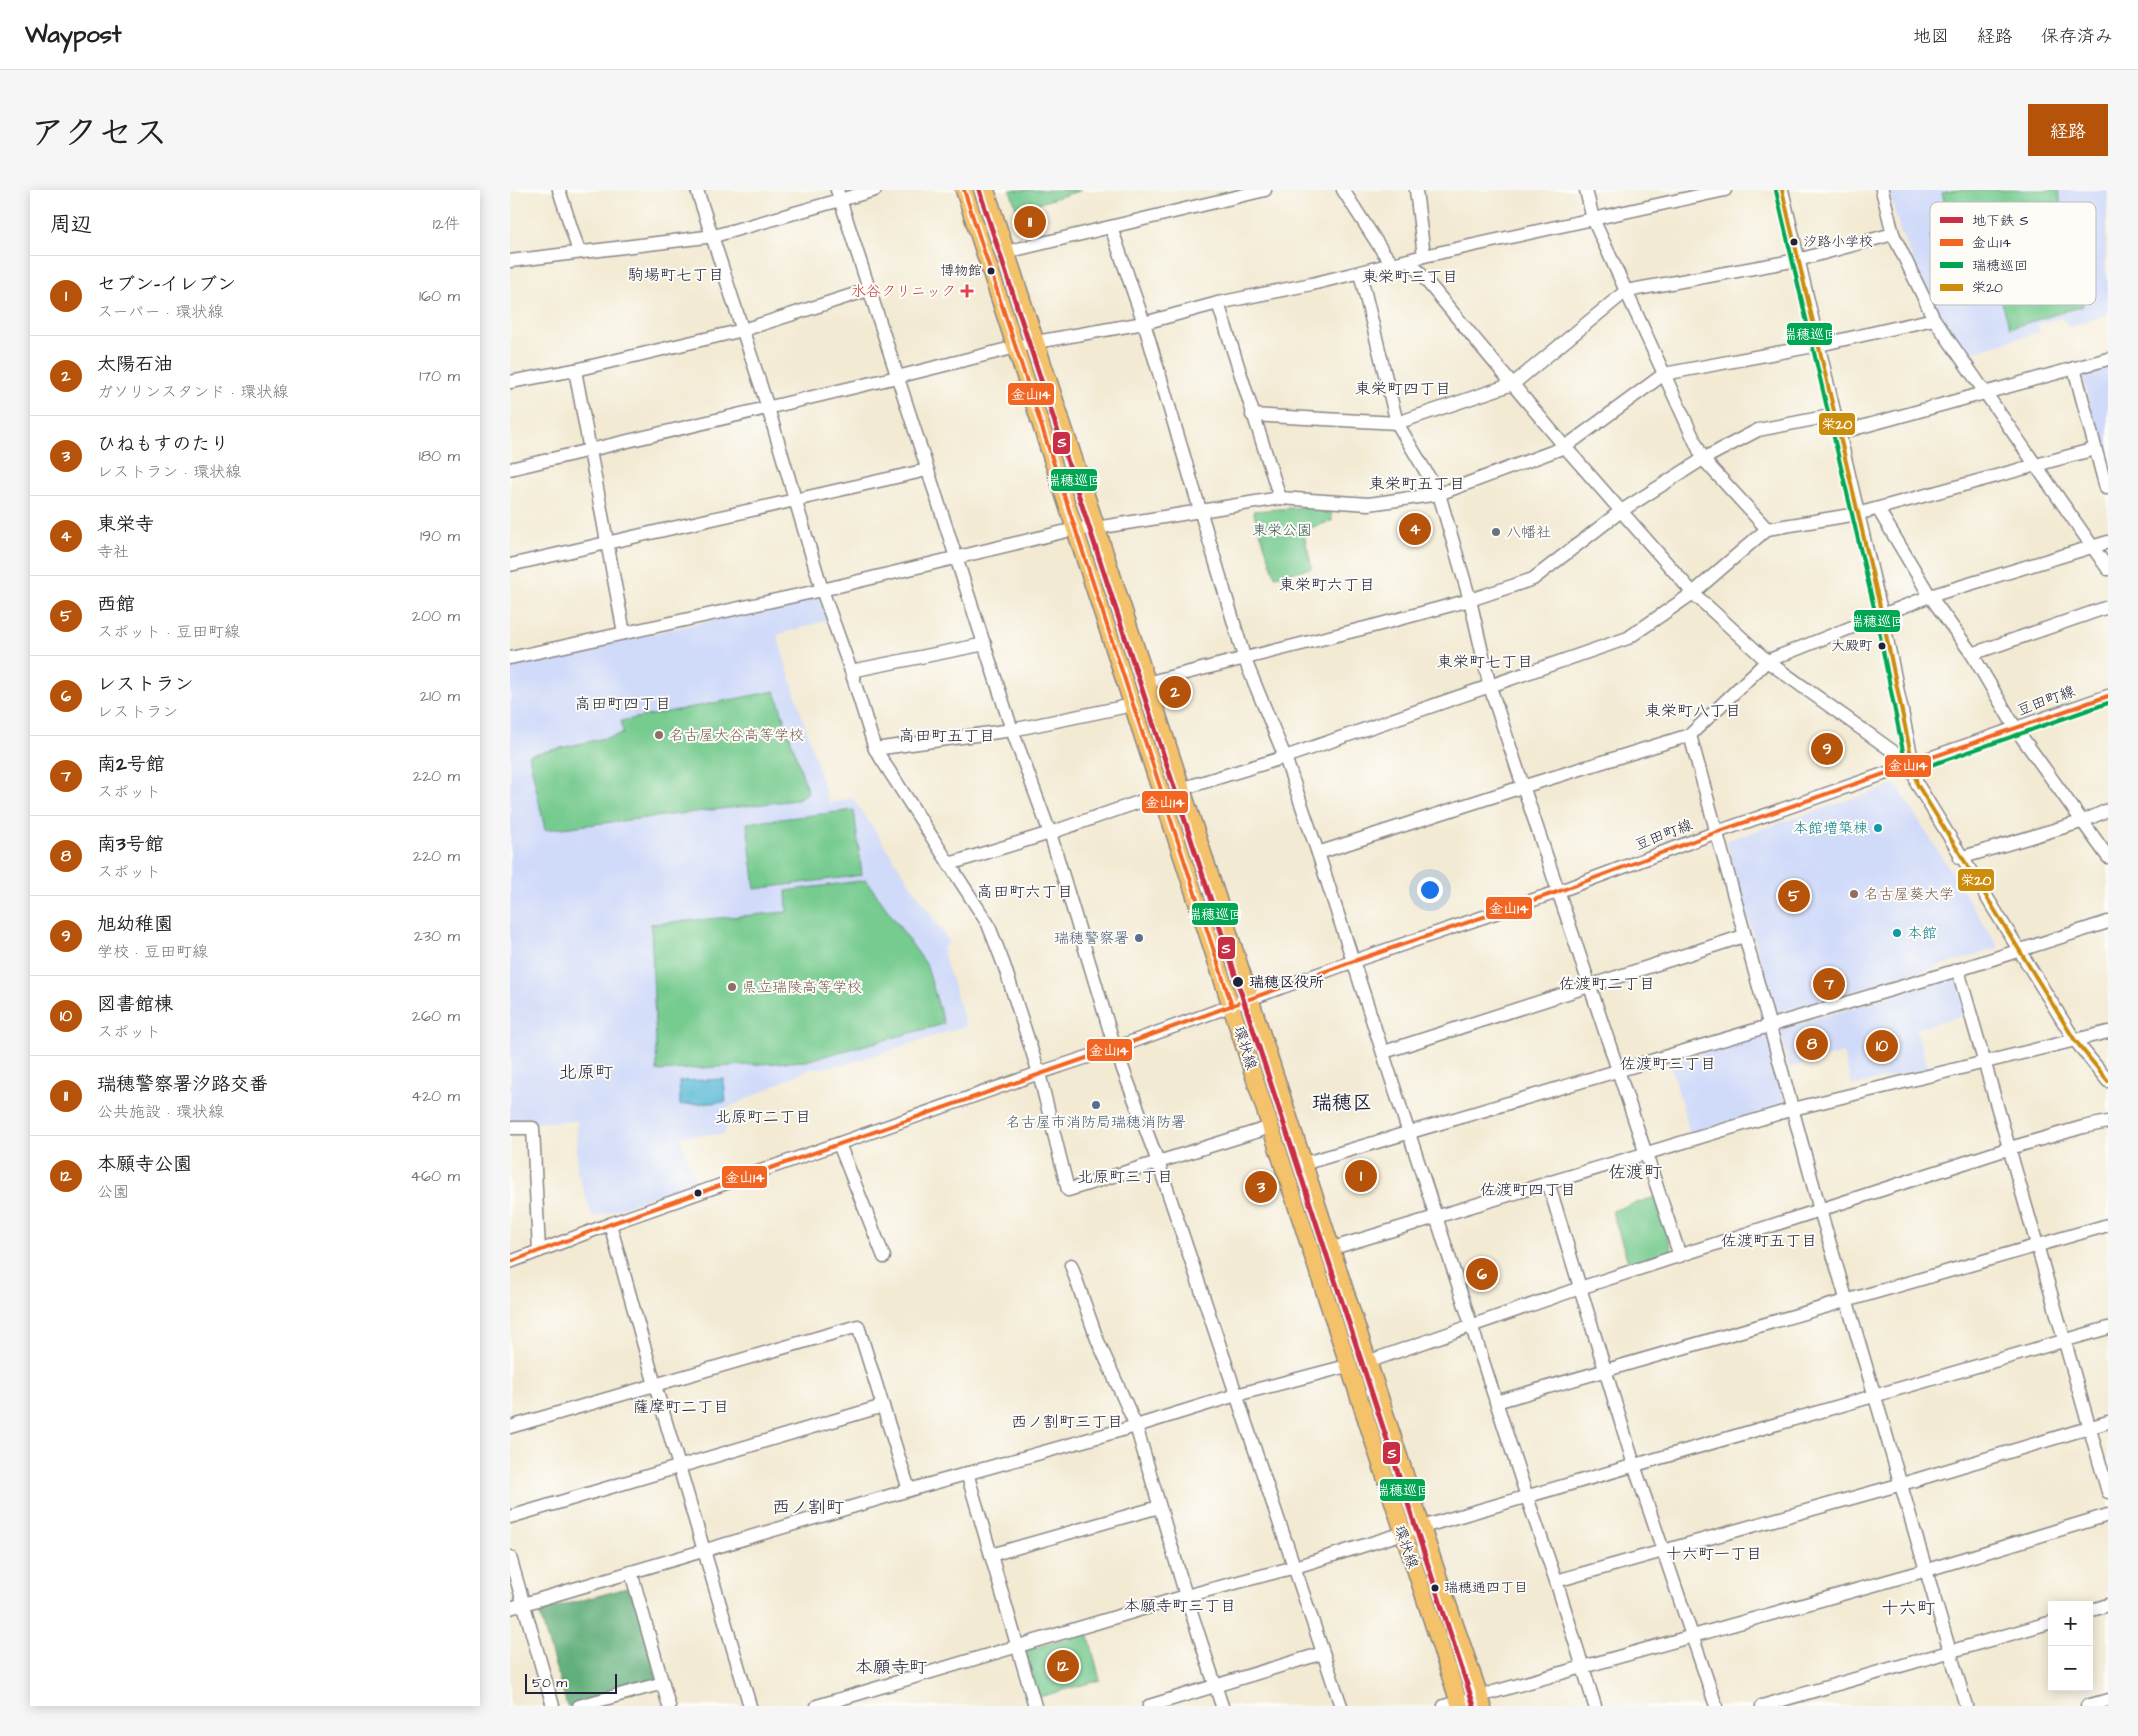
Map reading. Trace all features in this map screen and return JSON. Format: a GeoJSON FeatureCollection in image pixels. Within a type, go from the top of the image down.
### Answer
{"type":"FeatureCollection","features":[{"type":"Feature","properties":{"kind":"main road","name":"環状線"},"geometry":{"type":"LineString","coordinates":[[964,190],[1232,1006],[1402,1535],[1454,1705]]}},
{"type":"Feature","properties":{"kind":"main road","name":"環状線"},"geometry":{"type":"LineString","coordinates":[[986,190],[1249,999],[1306,1163],[1422,1527],[1481,1701]]}},
{"type":"Feature","properties":{"kind":"street"},"geometry":{"type":"LineString","coordinates":[[559,190],[579,252]]}},
{"type":"Feature","properties":{"kind":"street"},"geometry":{"type":"LineString","coordinates":[[696,190],[714,236],[768,408],[794,501],[875,749],[988,924],[1004,965],[1039,1073],[1068,1190],[1271,1127]]}},
{"type":"Feature","properties":{"kind":"street"},"geometry":{"type":"LineString","coordinates":[[510,261],[714,236],[838,195],[875,190]]}},
{"type":"Feature","properties":{"kind":"street"},"geometry":{"type":"LineString","coordinates":[[1006,252],[1265,190]]}},
{"type":"Feature","properties":{"kind":"street"},"geometry":{"type":"LineString","coordinates":[[1343,190],[1383,252],[1393,264]]}},
{"type":"Feature","properties":{"kind":"street"},"geometry":{"type":"LineString","coordinates":[[1416,190],[1424,256]]}},
{"type":"Feature","properties":{"kind":"street"},"geometry":{"type":"LineString","coordinates":[[1586,190],[1593,218],[1703,459],[1767,529]]}},
{"type":"Feature","properties":{"kind":"street"},"geometry":{"type":"LineString","coordinates":[[510,469],[1036,342],[1144,323],[1218,303],[1725,190]]}},
{"type":"Feature","properties":{"kind":"street"},"geometry":{"type":"LineString","coordinates":[[1782,190],[1882,615],[1916,784],[2018,952],[2074,1038],[2108,1081]]}},
{"type":"Feature","properties":{"kind":"street"},"geometry":{"type":"LineString","coordinates":[[1882,190],[1893,234],[1934,319],[2108,569]]}},
{"type":"Feature","properties":{"kind":"street"},"geometry":{"type":"LineString","coordinates":[[838,195],[1012,730],[1050,833],[1115,1048],[1158,1162],[1341,1706]]}},
{"type":"Feature","properties":{"kind":"street"},"geometry":{"type":"LineString","coordinates":[[1112,227],[1144,323],[1245,660],[1285,757],[1354,961],[1595,1706]]}},
{"type":"Feature","properties":{"kind":"street"},"geometry":{"type":"LineString","coordinates":[[1252,415],[1397,423],[1513,384],[1626,291],[1798,260],[1893,234]]}},
{"type":"Feature","properties":{"kind":"street"},"geometry":{"type":"LineString","coordinates":[[1409,260],[1565,447],[1693,593],[1767,662],[1912,765]]}},
{"type":"Feature","properties":{"kind":"street"},"geometry":{"type":"LineString","coordinates":[[1360,272],[1397,423],[1439,494],[1470,600],[1490,687],[1648,1154],[1680,1256]]}},
{"type":"Feature","properties":{"kind":"street"},"geometry":{"type":"LineString","coordinates":[[510,382],[575,370],[743,330],[868,290]]}},
{"type":"Feature","properties":{"kind":"street"},"geometry":{"type":"LineString","coordinates":[[1218,303],[1252,415],[1280,498]]}},
{"type":"Feature","properties":{"kind":"street"},"geometry":{"type":"LineString","coordinates":[[510,658],[822,590],[957,559],[1075,529],[1096,528],[1280,498],[1369,504],[1439,494],[1565,447],[1664,374],[1818,346],[1934,319]]}},
{"type":"Feature","properties":{"kind":"street"},"geometry":{"type":"LineString","coordinates":[[1839,433],[2108,359]]}},
{"type":"Feature","properties":{"kind":"street"},"geometry":{"type":"LineString","coordinates":[[2074,368],[2106,488],[2108,488]]}},
{"type":"Feature","properties":{"kind":"street"},"geometry":{"type":"LineString","coordinates":[[575,370],[624,632]]}},
{"type":"Feature","properties":{"kind":"street"},"geometry":{"type":"LineString","coordinates":[[1146,683],[1245,660],[1470,600],[1533,579],[1622,510],[1703,459],[1758,430],[1835,415]]}},
{"type":"Feature","properties":{"kind":"street"},"geometry":{"type":"LineString","coordinates":[[1181,789],[1285,757],[1628,638],[1693,593],[1767,529],[1878,509],[2095,449]]}},
{"type":"Feature","properties":{"kind":"street"},"geometry":{"type":"LineString","coordinates":[[510,564],[607,544],[927,470]]}},
{"type":"Feature","properties":{"kind":"street"},"geometry":{"type":"LineString","coordinates":[[1878,509],[1930,596],[1972,654],[2016,729],[2108,857]]}},
{"type":"Feature","properties":{"kind":"street"},"geometry":{"type":"LineString","coordinates":[[1318,854],[1522,786],[1690,735],[1767,662],[1930,596],[2108,542]]}},
{"type":"Feature","properties":{"kind":"street"},"geometry":{"type":"LineString","coordinates":[[1972,654],[2108,607]]}},
{"type":"Feature","properties":{"kind":"street"},"geometry":{"type":"LineString","coordinates":[[851,671],[985,644]]}},
{"type":"Feature","properties":{"kind":"street","name":"豆田町線"},"geometry":{"type":"LineString","coordinates":[[510,1262],[610,1224],[1115,1048],[1354,961],[1558,892],[1717,832],[2108,696]]}},
{"type":"Feature","properties":{"kind":"street"},"geometry":{"type":"LineString","coordinates":[[875,749],[1012,730],[1133,705]]}},
{"type":"Feature","properties":{"kind":"street"},"geometry":{"type":"LineString","coordinates":[[1690,735],[1820,1210],[1966,1706]]}},
{"type":"Feature","properties":{"kind":"street"},"geometry":{"type":"LineString","coordinates":[[949,864],[1050,833],[1162,794]]}},
{"type":"Feature","properties":{"kind":"street"},"geometry":{"type":"LineString","coordinates":[[1960,858],[2082,822],[2108,810]]}},
{"type":"Feature","properties":{"kind":"street"},"geometry":{"type":"LineString","coordinates":[[1306,1163],[1619,1072],[2018,952],[2108,922]]}},
{"type":"Feature","properties":{"kind":"street"},"geometry":{"type":"LineString","coordinates":[[1384,1052],[1590,984],[1744,936]]}},
{"type":"Feature","properties":{"kind":"street"},"geometry":{"type":"LineString","coordinates":[[1958,970],[2108,1492]]}},
{"type":"Feature","properties":{"kind":"street"},"geometry":{"type":"LineString","coordinates":[[1333,1248],[1793,1109],[2074,1038],[2108,1032]]}},
{"type":"Feature","properties":{"kind":"street"},"geometry":{"type":"LineString","coordinates":[[1370,1361],[1471,1324],[2010,1148],[2083,1127],[2108,1122]]}},
{"type":"Feature","properties":{"kind":"street"},"geometry":{"type":"LineString","coordinates":[[510,1128],[534,1128],[539,1251]]}},
{"type":"Feature","properties":{"kind":"street"},"geometry":{"type":"LineString","coordinates":[[839,1144],[884,1257]]}},
{"type":"Feature","properties":{"kind":"street"},"geometry":{"type":"LineString","coordinates":[[1548,1182],[1634,1466],[1716,1706]]}},
{"type":"Feature","properties":{"kind":"street"},"geometry":{"type":"LineString","coordinates":[[610,1224],[655,1385],[750,1706]]}},
{"type":"Feature","properties":{"kind":"street"},"geometry":{"type":"LineString","coordinates":[[1496,1402],[2108,1225]]}},
{"type":"Feature","properties":{"kind":"street"},"geometry":{"type":"LineString","coordinates":[[1071,1265],[1097,1339],[1136,1426],[1186,1596],[1222,1706]]}},
{"type":"Feature","properties":{"kind":"street"},"geometry":{"type":"LineString","coordinates":[[510,1427],[858,1326],[909,1490]]}},
{"type":"Feature","properties":{"kind":"street"},"geometry":{"type":"LineString","coordinates":[[817,1706],[1186,1596],[1295,1567],[1402,1535],[1422,1527],[2108,1328]]}},
{"type":"Feature","properties":{"kind":"street"},"geometry":{"type":"LineString","coordinates":[[510,1608],[967,1473],[1136,1426],[1236,1395],[1347,1366]]}},
{"type":"Feature","properties":{"kind":"street"},"geometry":{"type":"LineString","coordinates":[[510,1517],[883,1406]]}},
{"type":"Feature","properties":{"kind":"street"},"geometry":{"type":"LineString","coordinates":[[1556,1581],[1902,1484],[2108,1422]]}},
{"type":"Feature","properties":{"kind":"street"},"geometry":{"type":"LineString","coordinates":[[967,1473],[1035,1706]]}},
{"type":"Feature","properties":{"kind":"street"},"geometry":{"type":"LineString","coordinates":[[991,1555],[1159,1507]]}},
{"type":"Feature","properties":{"kind":"street"},"geometry":{"type":"LineString","coordinates":[[1454,1705],[1481,1701],[1582,1667],[1927,1570],[2108,1515]]}},
{"type":"Feature","properties":{"kind":"street"},"geometry":{"type":"LineString","coordinates":[[510,1557],[553,1706]]}},
{"type":"Feature","properties":{"kind":"street"},"geometry":{"type":"LineString","coordinates":[[632,1572],[669,1706]]}},
{"type":"Feature","properties":{"kind":"street"},"geometry":{"type":"LineString","coordinates":[[2093,1610],[2108,1605]]}},
{"type":"Feature","properties":{"kind":"street"},"geometry":{"type":"LineString","coordinates":[[1762,1706],[2048,1623]]}},
{"type":"Feature","properties":{"kind":"street"},"geometry":{"type":"LineString","coordinates":[[1150,1706],[1323,1654]]}},
{"type":"Feature","properties":{"kind":"street"},"geometry":{"type":"LineString","coordinates":[[579,1706],[663,1683]]}},
{"type":"Feature","properties":{"kind":"street"},"geometry":{"type":"LineString","coordinates":[[2087,1706],[2108,1700]]}},
{"type":"Feature","properties":{"kind":"shaded area"},"geometry":{"type":"Polygon","coordinates":[[[1889,190],[2108,190],[2105,267],[2108,281],[2108,314],[2069,327],[2062,318],[2038,324],[2040,332],[1964,354],[1939,317],[1934,305],[2096,305],[2096,202],[1930,202],[1930,297],[1900,231],[1889,190]]]}},
{"type":"Feature","properties":{"kind":"shaded area"},"geometry":{"type":"Polygon","coordinates":[[[2108,367],[2108,478],[2082,374],[2108,367]]]}},
{"type":"Feature","properties":{"kind":"shaded area","name":"県立瑞陵高等学校"},"geometry":{"type":"Polygon","coordinates":[[[815,597],[821,599],[827,620],[777,635],[829,803],[853,798],[949,942],[942,949],[966,1026],[844,1065],[809,1069],[728,1108],[725,1134],[680,1136],[696,1181],[593,1218],[577,1171],[577,1121],[510,1124],[510,666],[815,597]]]}},
{"type":"Feature","properties":{"kind":"shaded area","name":"名古屋葵大学"},"geometry":{"type":"Polygon","coordinates":[[[1896,784],[1999,948],[1776,1014],[1726,841],[1896,784]]]}},
{"type":"Feature","properties":{"kind":"shaded area"},"geometry":{"type":"Polygon","coordinates":[[[1951,979],[1958,981],[1966,1015],[1916,1029],[1928,1068],[1852,1086],[1843,1053],[1789,1068],[1781,1033],[1783,1028],[1951,979]]]}},
{"type":"Feature","properties":{"kind":"shaded area"},"geometry":{"type":"Polygon","coordinates":[[[1763,1033],[1768,1035],[1785,1101],[1783,1105],[1690,1133],[1670,1063],[1763,1033]]]}},
{"type":"Feature","properties":{"kind":"green space"},"geometry":{"type":"Polygon","coordinates":[[[1010,190],[1082,190],[1017,210],[1010,190]]]}},
{"type":"Feature","properties":{"kind":"green space"},"geometry":{"type":"Polygon","coordinates":[[[1955,190],[2058,190],[2061,202],[1944,202],[1942,193],[1955,190]]]}},
{"type":"Feature","properties":{"kind":"green space"},"geometry":{"type":"Polygon","coordinates":[[[2003,305],[2083,305],[2083,306],[2010,328],[2003,305]]]}},
{"type":"Feature","properties":{"kind":"green space","name":"東栄公園"},"geometry":{"type":"Polygon","coordinates":[[[1330,505],[1332,521],[1303,530],[1312,568],[1275,576],[1253,511],[1330,505]]]}},
{"type":"Feature","properties":{"kind":"green space"},"geometry":{"type":"Polygon","coordinates":[[[775,691],[808,792],[796,800],[545,830],[529,755],[623,734],[621,721],[775,691]]]}},
{"type":"Feature","properties":{"kind":"green space"},"geometry":{"type":"Polygon","coordinates":[[[854,810],[862,875],[755,889],[747,823],[854,810]]]}},
{"type":"Feature","properties":{"kind":"green space"},"geometry":{"type":"Polygon","coordinates":[[[866,880],[926,964],[944,1024],[806,1061],[657,1071],[651,924],[787,912],[786,891],[866,880]]]}},
{"type":"Feature","properties":{"kind":"green space"},"geometry":{"type":"Polygon","coordinates":[[[1655,1197],[1673,1254],[1630,1268],[1612,1211],[1655,1197]]]}},
{"type":"Feature","properties":{"kind":"green space"},"geometry":{"type":"Polygon","coordinates":[[[634,1586],[658,1685],[586,1706],[567,1706],[539,1612],[634,1586]]]}},
{"type":"Feature","properties":{"kind":"green space"},"geometry":{"type":"Polygon","coordinates":[[[1088,1633],[1100,1680],[1039,1697],[1024,1651],[1088,1633]]]}},
{"type":"Feature","properties":{"kind":"water"},"geometry":{"type":"Polygon","coordinates":[[[724,1079],[726,1102],[680,1105],[679,1081],[724,1079]]]}},
{"type":"Feature","properties":{"kind":"metro line","name":"S"},"geometry":{"type":"LineString","coordinates":[[979,190],[1474,1706]]}},
{"type":"Feature","properties":{"kind":"transit line","name":"金山14"},"geometry":{"type":"LineString","coordinates":[[964,190],[1232,1006]]}},
{"type":"Feature","properties":{"kind":"transit line","name":"栄20"},"geometry":{"type":"LineString","coordinates":[[1782,190],[1882,615],[1917,784],[2074,1039],[2108,1081]]}},
{"type":"Feature","properties":{"kind":"transit line","name":"瑞穂巡回"},"geometry":{"type":"LineString","coordinates":[[1776,191],[1876,616],[1906,766]]}},
{"type":"Feature","properties":{"kind":"transit line","name":"瑞穂巡回"},"geometry":{"type":"LineString","coordinates":[[980,192],[1422,1549],[1476,1706]]}},
{"type":"Feature","properties":{"kind":"transit line","name":"金山14"},"geometry":{"type":"LineString","coordinates":[[510,1262],[610,1224],[1115,1048],[1354,961],[1557,892],[1717,832],[2108,696]]}},
{"type":"Feature","properties":{"kind":"transit line","name":"瑞穂巡回"},"geometry":{"type":"LineString","coordinates":[[1914,771],[2108,703]]}},
{"type":"Feature","properties":{"kind":"place","name":"瑞穂警察署汐路交番"},"geometry":{"type":"Point","coordinates":[1030,222]}},
{"type":"Feature","properties":{"kind":"place","name":"汐路小学校"},"geometry":{"type":"Point","coordinates":[1794,242]}},
{"type":"Feature","properties":{"kind":"place","name":"博物館"},"geometry":{"type":"Point","coordinates":[991,271]}},
{"type":"Feature","properties":{"kind":"place","name":"水谷クリニック"},"geometry":{"type":"Point","coordinates":[967,291]}},
{"type":"Feature","properties":{"kind":"place","name":"東栄寺"},"geometry":{"type":"Point","coordinates":[1415,529]}},
{"type":"Feature","properties":{"kind":"place","name":"八幡社"},"geometry":{"type":"Point","coordinates":[1496,532]}},
{"type":"Feature","properties":{"kind":"place","name":"大殿町"},"geometry":{"type":"Point","coordinates":[1882,646]}},
{"type":"Feature","properties":{"kind":"place","name":"太陽石油"},"geometry":{"type":"Point","coordinates":[1175,692]}},
{"type":"Feature","properties":{"kind":"place","name":"名古屋大谷高等学校"},"geometry":{"type":"Point","coordinates":[659,735]}},
{"type":"Feature","properties":{"kind":"place","name":"旭幼稚園"},"geometry":{"type":"Point","coordinates":[1827,749]}},
{"type":"Feature","properties":{"kind":"place","name":"本館増築棟"},"geometry":{"type":"Point","coordinates":[1878,828]}},
{"type":"Feature","properties":{"kind":"place","name":"名古屋葵大学"},"geometry":{"type":"Point","coordinates":[1854,894]}},
{"type":"Feature","properties":{"kind":"place","name":"西館"},"geometry":{"type":"Point","coordinates":[1794,896]}},
{"type":"Feature","properties":{"kind":"place","name":"本館"},"geometry":{"type":"Point","coordinates":[1897,933]}},
{"type":"Feature","properties":{"kind":"place","name":"瑞穂警察署"},"geometry":{"type":"Point","coordinates":[1139,938]}},
{"type":"Feature","properties":{"kind":"place","name":"瑞穂区役所"},"geometry":{"type":"Point","coordinates":[1238,982]}},
{"type":"Feature","properties":{"kind":"place","name":"南2号館"},"geometry":{"type":"Point","coordinates":[1829,984]}},
{"type":"Feature","properties":{"kind":"place","name":"県立瑞陵高等学校"},"geometry":{"type":"Point","coordinates":[732,987]}},
{"type":"Feature","properties":{"kind":"place","name":"南3号館"},"geometry":{"type":"Point","coordinates":[1812,1044]}},
{"type":"Feature","properties":{"kind":"place","name":"図書館棟"},"geometry":{"type":"Point","coordinates":[1882,1046]}},
{"type":"Feature","properties":{"kind":"place","name":"名古屋市消防局瑞穂消防署"},"geometry":{"type":"Point","coordinates":[1096,1105]}},
{"type":"Feature","properties":{"kind":"place","name":"セブン-イレブン"},"geometry":{"type":"Point","coordinates":[1361,1176]}},
{"type":"Feature","properties":{"kind":"place","name":"ひねもすのたり"},"geometry":{"type":"Point","coordinates":[1261,1187]}},
{"type":"Feature","properties":{"kind":"place","name":"レストラン"},"geometry":{"type":"Point","coordinates":[1482,1274]}},
{"type":"Feature","properties":{"kind":"place","name":"瑞穂通四丁目"},"geometry":{"type":"Point","coordinates":[1435,1588]}},
{"type":"Feature","properties":{"kind":"place","name":"本願寺公園"},"geometry":{"type":"Point","coordinates":[1063,1666]}},
{"type":"Feature","properties":{"kind":"district","name":"駒場町七丁目"},"geometry":{"type":"Point","coordinates":[676,275]}},
{"type":"Feature","properties":{"kind":"district","name":"東栄町三丁目"},"geometry":{"type":"Point","coordinates":[1410,277]}},
{"type":"Feature","properties":{"kind":"district","name":"東栄町四丁目"},"geometry":{"type":"Point","coordinates":[1403,389]}},
{"type":"Feature","properties":{"kind":"district","name":"東栄町五丁目"},"geometry":{"type":"Point","coordinates":[1417,484]}},
{"type":"Feature","properties":{"kind":"district","name":"東栄町六丁目"},"geometry":{"type":"Point","coordinates":[1327,585]}},
{"type":"Feature","properties":{"kind":"district","name":"東栄町七丁目"},"geometry":{"type":"Point","coordinates":[1485,662]}},
{"type":"Feature","properties":{"kind":"district","name":"高田町四丁目"},"geometry":{"type":"Point","coordinates":[623,704]}},
{"type":"Feature","properties":{"kind":"district","name":"東栄町八丁目"},"geometry":{"type":"Point","coordinates":[1693,711]}},
{"type":"Feature","properties":{"kind":"district","name":"高田町五丁目"},"geometry":{"type":"Point","coordinates":[947,736]}},
{"type":"Feature","properties":{"kind":"district","name":"高田町六丁目"},"geometry":{"type":"Point","coordinates":[1025,892]}},
{"type":"Feature","properties":{"kind":"district","name":"佐渡町二丁目"},"geometry":{"type":"Point","coordinates":[1607,984]}},
{"type":"Feature","properties":{"kind":"district","name":"佐渡町三丁目"},"geometry":{"type":"Point","coordinates":[1668,1064]}},
{"type":"Feature","properties":{"kind":"district","name":"北原町"},"geometry":{"type":"Point","coordinates":[586,1072]}},
{"type":"Feature","properties":{"kind":"district","name":"瑞穂区"},"geometry":{"type":"Point","coordinates":[1342,1103]}},
{"type":"Feature","properties":{"kind":"district","name":"北原町二丁目"},"geometry":{"type":"Point","coordinates":[763,1117]}},
{"type":"Feature","properties":{"kind":"district","name":"佐渡町"},"geometry":{"type":"Point","coordinates":[1635,1172]}},
{"type":"Feature","properties":{"kind":"district","name":"北原町三丁目"},"geometry":{"type":"Point","coordinates":[1125,1177]}},
{"type":"Feature","properties":{"kind":"district","name":"佐渡町四丁目"},"geometry":{"type":"Point","coordinates":[1528,1190]}},
{"type":"Feature","properties":{"kind":"district","name":"佐渡町五丁目"},"geometry":{"type":"Point","coordinates":[1769,1241]}},
{"type":"Feature","properties":{"kind":"district","name":"薩摩町二丁目"},"geometry":{"type":"Point","coordinates":[681,1407]}},
{"type":"Feature","properties":{"kind":"district","name":"西ノ割町三丁目"},"geometry":{"type":"Point","coordinates":[1067,1422]}},
{"type":"Feature","properties":{"kind":"district","name":"西ノ割町"},"geometry":{"type":"Point","coordinates":[808,1507]}},
{"type":"Feature","properties":{"kind":"district","name":"十六町一丁目"},"geometry":{"type":"Point","coordinates":[1714,1554]}},
{"type":"Feature","properties":{"kind":"district","name":"本願寺町三丁目"},"geometry":{"type":"Point","coordinates":[1180,1606]}},
{"type":"Feature","properties":{"kind":"district","name":"十六町"},"geometry":{"type":"Point","coordinates":[1908,1608]}},
{"type":"Feature","properties":{"kind":"district","name":"本願寺町"},"geometry":{"type":"Point","coordinates":[891,1667]}}]}
